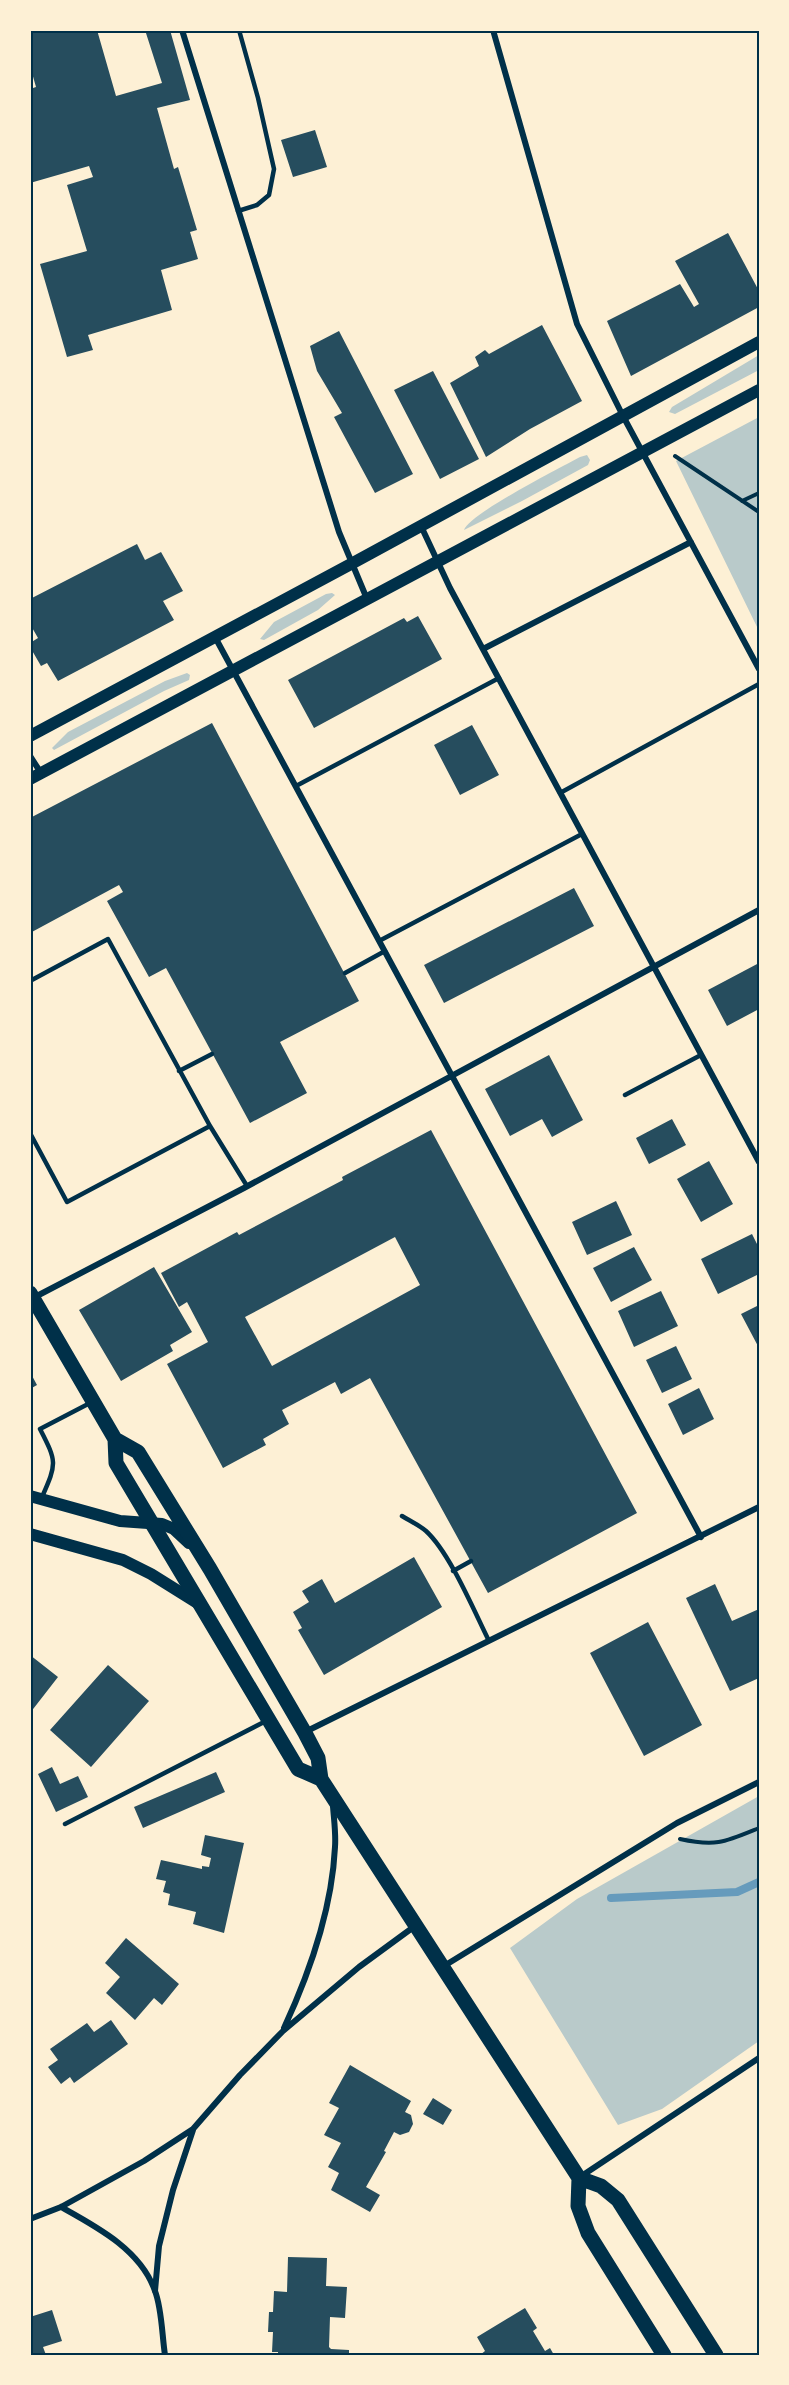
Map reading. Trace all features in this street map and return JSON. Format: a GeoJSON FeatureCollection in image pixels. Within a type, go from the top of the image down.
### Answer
{"type":"FeatureCollection","features":[{"type":"Feature","properties":{"kind":"main road"},"geometry":{"type":"LineString","coordinates":[[30,736],[759,342]]}},
{"type":"Feature","properties":{"kind":"main road"},"geometry":{"type":"LineString","coordinates":[[36,776],[759,390]]}},
{"type":"Feature","properties":{"kind":"main road"},"geometry":{"type":"LineString","coordinates":[[31,1297],[115,1439],[116,1462],[268,1720],[298,1769],[321,1779]]}},
{"type":"Feature","properties":{"kind":"main road"},"geometry":{"type":"LineString","coordinates":[[115,1439],[138,1452],[210,1569],[305,1733],[318,1758],[321,1779],[579,2178],[578,2206],[588,2233],[664,2355]]}},
{"type":"Feature","properties":{"kind":"main road"},"geometry":{"type":"LineString","coordinates":[[35,1497],[120,1521],[162,1524],[174,1529],[186,1539],[210,1569]]}},
{"type":"Feature","properties":{"kind":"main road"},"geometry":{"type":"LineString","coordinates":[[30,1534],[123,1560],[200,1604]]}},
{"type":"Feature","properties":{"kind":"main road"},"geometry":{"type":"LineString","coordinates":[[579,2178],[601,2186],[618,2200],[716,2355]]}},
{"type":"Feature","properties":{"kind":"street"},"geometry":{"type":"LineString","coordinates":[[182,30],[335,521],[351,564],[368,600]]}},
{"type":"Feature","properties":{"kind":"street"},"geometry":{"type":"LineString","coordinates":[[493,30],[577,324],[623,416],[759,669]]}},
{"type":"Feature","properties":{"kind":"street"},"geometry":{"type":"LineString","coordinates":[[421,526],[483,649],[759,1162]]}},
{"type":"Feature","properties":{"kind":"street"},"geometry":{"type":"LineString","coordinates":[[483,649],[691,542]]}},
{"type":"Feature","properties":{"kind":"street"},"geometry":{"type":"LineString","coordinates":[[215,637],[701,1538]]}},
{"type":"Feature","properties":{"kind":"street"},"geometry":{"type":"LineString","coordinates":[[30,756],[36,776]]}},
{"type":"Feature","properties":{"kind":"street"},"geometry":{"type":"LineString","coordinates":[[31,1297],[247,1186],[759,910]]}},
{"type":"Feature","properties":{"kind":"street"},"geometry":{"type":"LineString","coordinates":[[305,1733],[701,1538],[759,1507]]}},
{"type":"Feature","properties":{"kind":"street"},"geometry":{"type":"LineString","coordinates":[[444,1966],[677,1823],[759,1782]]}},
{"type":"Feature","properties":{"kind":"street"},"geometry":{"type":"LineString","coordinates":[[283,2031],[297,2000],[328,1899],[335,1846],[333,1798]]}},
{"type":"Feature","properties":{"kind":"street"},"geometry":{"type":"LineString","coordinates":[[30,2219],[61,2207],[144,2161],[193,2129],[240,2075],[283,2031],[359,1967],[417,1925]]}},
{"type":"Feature","properties":{"kind":"street"},"geometry":{"type":"LineString","coordinates":[[579,2178],[759,2058]]}},
{"type":"Feature","properties":{"kind":"street"},"geometry":{"type":"LineString","coordinates":[[165,2355],[155,2291],[162,2235],[173,2190],[193,2129]]}},
{"type":"Feature","properties":{"kind":"street"},"geometry":{"type":"LineString","coordinates":[[61,2207],[104,2232],[137,2260],[155,2291]]}},
{"type":"Feature","properties":{"kind":"lane"},"geometry":{"type":"LineString","coordinates":[[238,211],[257,205],[269,195],[274,169],[258,98],[239,30]]}},
{"type":"Feature","properties":{"kind":"lane"},"geometry":{"type":"LineString","coordinates":[[296,786],[499,678]]}},
{"type":"Feature","properties":{"kind":"lane"},"geometry":{"type":"LineString","coordinates":[[560,793],[759,684]]}},
{"type":"Feature","properties":{"kind":"lane"},"geometry":{"type":"LineString","coordinates":[[379,941],[582,834]]}},
{"type":"Feature","properties":{"kind":"lane"},"geometry":{"type":"LineString","coordinates":[[30,981],[108,939],[179,1071],[247,1186]]}},
{"type":"Feature","properties":{"kind":"lane"},"geometry":{"type":"LineString","coordinates":[[345,973],[385,951]]}},
{"type":"Feature","properties":{"kind":"lane"},"geometry":{"type":"LineString","coordinates":[[179,1071],[212,1053]]}},
{"type":"Feature","properties":{"kind":"lane"},"geometry":{"type":"LineString","coordinates":[[625,1095],[701,1055]]}},
{"type":"Feature","properties":{"kind":"lane"},"geometry":{"type":"LineString","coordinates":[[30,1133],[67,1202],[210,1126]]}},
{"type":"Feature","properties":{"kind":"lane"},"geometry":{"type":"LineString","coordinates":[[35,1497],[54,1468],[53,1455],[40,1429],[94,1401]]}},
{"type":"Feature","properties":{"kind":"lane"},"geometry":{"type":"LineString","coordinates":[[402,1516],[427,1532],[453,1570],[489,1641]]}},
{"type":"Feature","properties":{"kind":"lane"},"geometry":{"type":"LineString","coordinates":[[453,1570],[471,1561]]}},
{"type":"Feature","properties":{"kind":"lane"},"geometry":{"type":"LineString","coordinates":[[65,1824],[268,1720]]}},
{"type":"Feature","properties":{"kind":"path"},"geometry":{"type":"LineString","coordinates":[[675,456],[759,512]]}},
{"type":"Feature","properties":{"kind":"path"},"geometry":{"type":"LineString","coordinates":[[742,501],[759,493]]}},
{"type":"Feature","properties":{"kind":"path"},"geometry":{"type":"LineString","coordinates":[[680,1839],[713,1844],[759,1828]]}},
{"type":"Feature","properties":{"kind":"shaded area"},"geometry":{"type":"Polygon","coordinates":[[[759,355],[759,370],[675,414],[669,412],[672,407],[759,355]]]}},
{"type":"Feature","properties":{"kind":"shaded area"},"geometry":{"type":"Polygon","coordinates":[[[759,417],[759,631],[676,461],[759,417]]]}},
{"type":"Feature","properties":{"kind":"shaded area"},"geometry":{"type":"Polygon","coordinates":[[[587,455],[590,460],[588,465],[464,530],[481,513],[554,471],[587,455]]]}},
{"type":"Feature","properties":{"kind":"shaded area"},"geometry":{"type":"Polygon","coordinates":[[[332,593],[335,595],[318,610],[264,640],[260,639],[274,622],[332,593]]]}},
{"type":"Feature","properties":{"kind":"shaded area"},"geometry":{"type":"Polygon","coordinates":[[[187,673],[190,675],[189,680],[54,750],[52,748],[68,732],[165,681],[187,673]]]}},
{"type":"Feature","properties":{"kind":"shaded area"},"geometry":{"type":"Polygon","coordinates":[[[759,1796],[759,2041],[662,2109],[618,2125],[510,1948],[577,1899],[759,1796]]]}},
{"type":"Feature","properties":{"kind":"building"},"geometry":{"type":"Polygon","coordinates":[[[30,30],[97,30],[116,96],[162,83],[145,30],[170,30],[190,100],[157,108],[174,169],[178,167],[197,230],[190,232],[198,259],[161,270],[172,310],[88,335],[93,350],[67,357],[40,264],[87,251],[67,185],[93,177],[89,166],[30,183],[30,89],[36,87],[30,66],[30,30]]]}},
{"type":"Feature","properties":{"kind":"building"},"geometry":{"type":"Polygon","coordinates":[[[315,130],[327,167],[293,177],[281,140],[315,130]]]}},
{"type":"Feature","properties":{"kind":"building"},"geometry":{"type":"Polygon","coordinates":[[[728,233],[759,291],[759,307],[631,376],[607,321],[680,284],[694,307],[699,304],[675,261],[728,233]]]}},
{"type":"Feature","properties":{"kind":"building"},"geometry":{"type":"Polygon","coordinates":[[[542,325],[582,401],[530,429],[486,457],[450,383],[479,366],[475,357],[485,350],[489,354],[542,325]]]}},
{"type":"Feature","properties":{"kind":"building"},"geometry":{"type":"Polygon","coordinates":[[[339,331],[413,474],[375,493],[334,417],[342,413],[317,371],[310,346],[339,331]]]}},
{"type":"Feature","properties":{"kind":"building"},"geometry":{"type":"Polygon","coordinates":[[[433,371],[479,459],[440,479],[394,390],[433,371]]]}},
{"type":"Feature","properties":{"kind":"building"},"geometry":{"type":"Polygon","coordinates":[[[137,544],[145,560],[161,552],[183,591],[163,601],[174,620],[58,681],[47,663],[41,666],[30,647],[30,643],[38,638],[30,624],[30,599],[137,544]]]}},
{"type":"Feature","properties":{"kind":"building"},"geometry":{"type":"Polygon","coordinates":[[[418,616],[442,659],[314,728],[288,680],[404,618],[407,622],[418,616]]]}},
{"type":"Feature","properties":{"kind":"building"},"geometry":{"type":"Polygon","coordinates":[[[212,723],[359,1001],[280,1042],[307,1093],[250,1123],[166,968],[149,977],[107,901],[123,892],[119,885],[30,933],[30,818],[212,723]]]}},
{"type":"Feature","properties":{"kind":"building"},"geometry":{"type":"Polygon","coordinates":[[[472,725],[499,775],[460,795],[434,745],[472,725]]]}},
{"type":"Feature","properties":{"kind":"building"},"geometry":{"type":"Polygon","coordinates":[[[574,888],[594,926],[444,1003],[424,965],[574,888]]]}},
{"type":"Feature","properties":{"kind":"building"},"geometry":{"type":"Polygon","coordinates":[[[759,963],[759,1009],[727,1026],[708,990],[759,963]]]}},
{"type":"Feature","properties":{"kind":"building"},"geometry":{"type":"Polygon","coordinates":[[[549,1055],[583,1120],[552,1137],[542,1119],[510,1136],[485,1089],[549,1055]]]}},
{"type":"Feature","properties":{"kind":"building"},"geometry":{"type":"Polygon","coordinates":[[[672,1119],[686,1145],[649,1164],[636,1138],[672,1119]]]}},
{"type":"Feature","properties":{"kind":"building"},"geometry":{"type":"Polygon","coordinates":[[[431,1130],[637,1513],[488,1593],[370,1378],[341,1394],[335,1382],[282,1410],[289,1424],[263,1439],[266,1445],[223,1468],[167,1364],[208,1342],[187,1302],[179,1307],[161,1273],[237,1232],[239,1235],[343,1180],[342,1177],[431,1130]],[[395,1237],[245,1317],[272,1366],[420,1285],[395,1237]]]}},
{"type":"Feature","properties":{"kind":"building"},"geometry":{"type":"Polygon","coordinates":[[[709,1161],[733,1204],[701,1222],[677,1179],[709,1161]]]}},
{"type":"Feature","properties":{"kind":"building"},"geometry":{"type":"Polygon","coordinates":[[[616,1201],[632,1235],[587,1255],[572,1222],[616,1201]]]}},
{"type":"Feature","properties":{"kind":"building"},"geometry":{"type":"Polygon","coordinates":[[[752,1234],[759,1248],[759,1274],[718,1294],[701,1259],[752,1234]]]}},
{"type":"Feature","properties":{"kind":"building"},"geometry":{"type":"Polygon","coordinates":[[[634,1247],[652,1280],[611,1302],[593,1268],[634,1247]]]}},
{"type":"Feature","properties":{"kind":"building"},"geometry":{"type":"Polygon","coordinates":[[[154,1267],[192,1332],[170,1345],[173,1351],[121,1381],[79,1310],[154,1267]]]}},
{"type":"Feature","properties":{"kind":"building"},"geometry":{"type":"Polygon","coordinates":[[[661,1291],[678,1326],[634,1347],[618,1311],[661,1291]]]}},
{"type":"Feature","properties":{"kind":"building"},"geometry":{"type":"Polygon","coordinates":[[[759,1305],[759,1348],[741,1314],[759,1305]]]}},
{"type":"Feature","properties":{"kind":"building"},"geometry":{"type":"Polygon","coordinates":[[[676,1346],[692,1379],[662,1393],[646,1360],[676,1346]]]}},
{"type":"Feature","properties":{"kind":"building"},"geometry":{"type":"Polygon","coordinates":[[[30,1372],[37,1385],[30,1389],[30,1372]]]}},
{"type":"Feature","properties":{"kind":"building"},"geometry":{"type":"Polygon","coordinates":[[[699,1388],[714,1419],[683,1435],[668,1404],[699,1388]]]}},
{"type":"Feature","properties":{"kind":"building"},"geometry":{"type":"Polygon","coordinates":[[[414,1557],[442,1607],[324,1675],[298,1630],[302,1628],[293,1612],[309,1602],[302,1591],[322,1579],[335,1603],[414,1557]]]}},
{"type":"Feature","properties":{"kind":"building"},"geometry":{"type":"Polygon","coordinates":[[[715,1584],[732,1621],[759,1609],[759,1678],[730,1691],[686,1598],[715,1584]]]}},
{"type":"Feature","properties":{"kind":"building"},"geometry":{"type":"Polygon","coordinates":[[[648,1622],[702,1725],[644,1756],[590,1653],[648,1622]]]}},
{"type":"Feature","properties":{"kind":"building"},"geometry":{"type":"Polygon","coordinates":[[[30,1655],[58,1677],[30,1713],[30,1655]]]}},
{"type":"Feature","properties":{"kind":"building"},"geometry":{"type":"Polygon","coordinates":[[[108,1665],[149,1701],[91,1767],[50,1730],[108,1665]]]}},
{"type":"Feature","properties":{"kind":"building"},"geometry":{"type":"Polygon","coordinates":[[[52,1767],[60,1784],[78,1776],[88,1797],[56,1812],[38,1774],[52,1767]]]}},
{"type":"Feature","properties":{"kind":"building"},"geometry":{"type":"Polygon","coordinates":[[[216,1772],[225,1792],[143,1828],[134,1807],[216,1772]]]}},
{"type":"Feature","properties":{"kind":"building"},"geometry":{"type":"Polygon","coordinates":[[[205,1835],[244,1843],[224,1933],[193,1924],[196,1912],[168,1905],[170,1894],[163,1892],[166,1881],[156,1879],[161,1860],[202,1869],[202,1866],[209,1867],[211,1858],[201,1855],[205,1835]]]}},
{"type":"Feature","properties":{"kind":"building"},"geometry":{"type":"Polygon","coordinates":[[[126,1938],[179,1984],[162,2005],[154,1998],[135,2020],[106,1993],[120,1977],[105,1963],[126,1938]]]}},
{"type":"Feature","properties":{"kind":"building"},"geometry":{"type":"Polygon","coordinates":[[[111,2020],[128,2044],[74,2083],[70,2077],[61,2084],[48,2067],[58,2060],[50,2049],[87,2023],[94,2032],[111,2020]]]}},
{"type":"Feature","properties":{"kind":"building"},"geometry":{"type":"Polygon","coordinates":[[[350,2065],[411,2101],[405,2112],[411,2115],[413,2124],[409,2132],[400,2135],[394,2132],[384,2151],[386,2152],[366,2187],[380,2195],[370,2212],[331,2190],[339,2173],[328,2167],[341,2143],[324,2135],[339,2108],[329,2103],[350,2065]]]}},
{"type":"Feature","properties":{"kind":"building"},"geometry":{"type":"Polygon","coordinates":[[[433,2098],[452,2110],[443,2125],[423,2114],[433,2098]]]}},
{"type":"Feature","properties":{"kind":"building"},"geometry":{"type":"Polygon","coordinates":[[[288,2257],[327,2258],[326,2286],[347,2287],[345,2318],[330,2317],[329,2347],[349,2350],[349,2355],[278,2355],[278,2352],[272,2352],[273,2332],[268,2332],[269,2312],[273,2312],[274,2291],[287,2292],[288,2257]]]}},
{"type":"Feature","properties":{"kind":"building"},"geometry":{"type":"Polygon","coordinates":[[[525,2308],[537,2328],[533,2331],[545,2351],[550,2348],[554,2355],[480,2355],[485,2351],[477,2337],[525,2308]]]}},
{"type":"Feature","properties":{"kind":"building"},"geometry":{"type":"Polygon","coordinates":[[[52,2310],[62,2341],[43,2347],[46,2355],[30,2355],[30,2317],[52,2310]]]}},
{"type":"Feature","properties":{"kind":"waterway"},"geometry":{"type":"LineString","coordinates":[[611,1898],[737,1892],[759,1882]]}}]}
